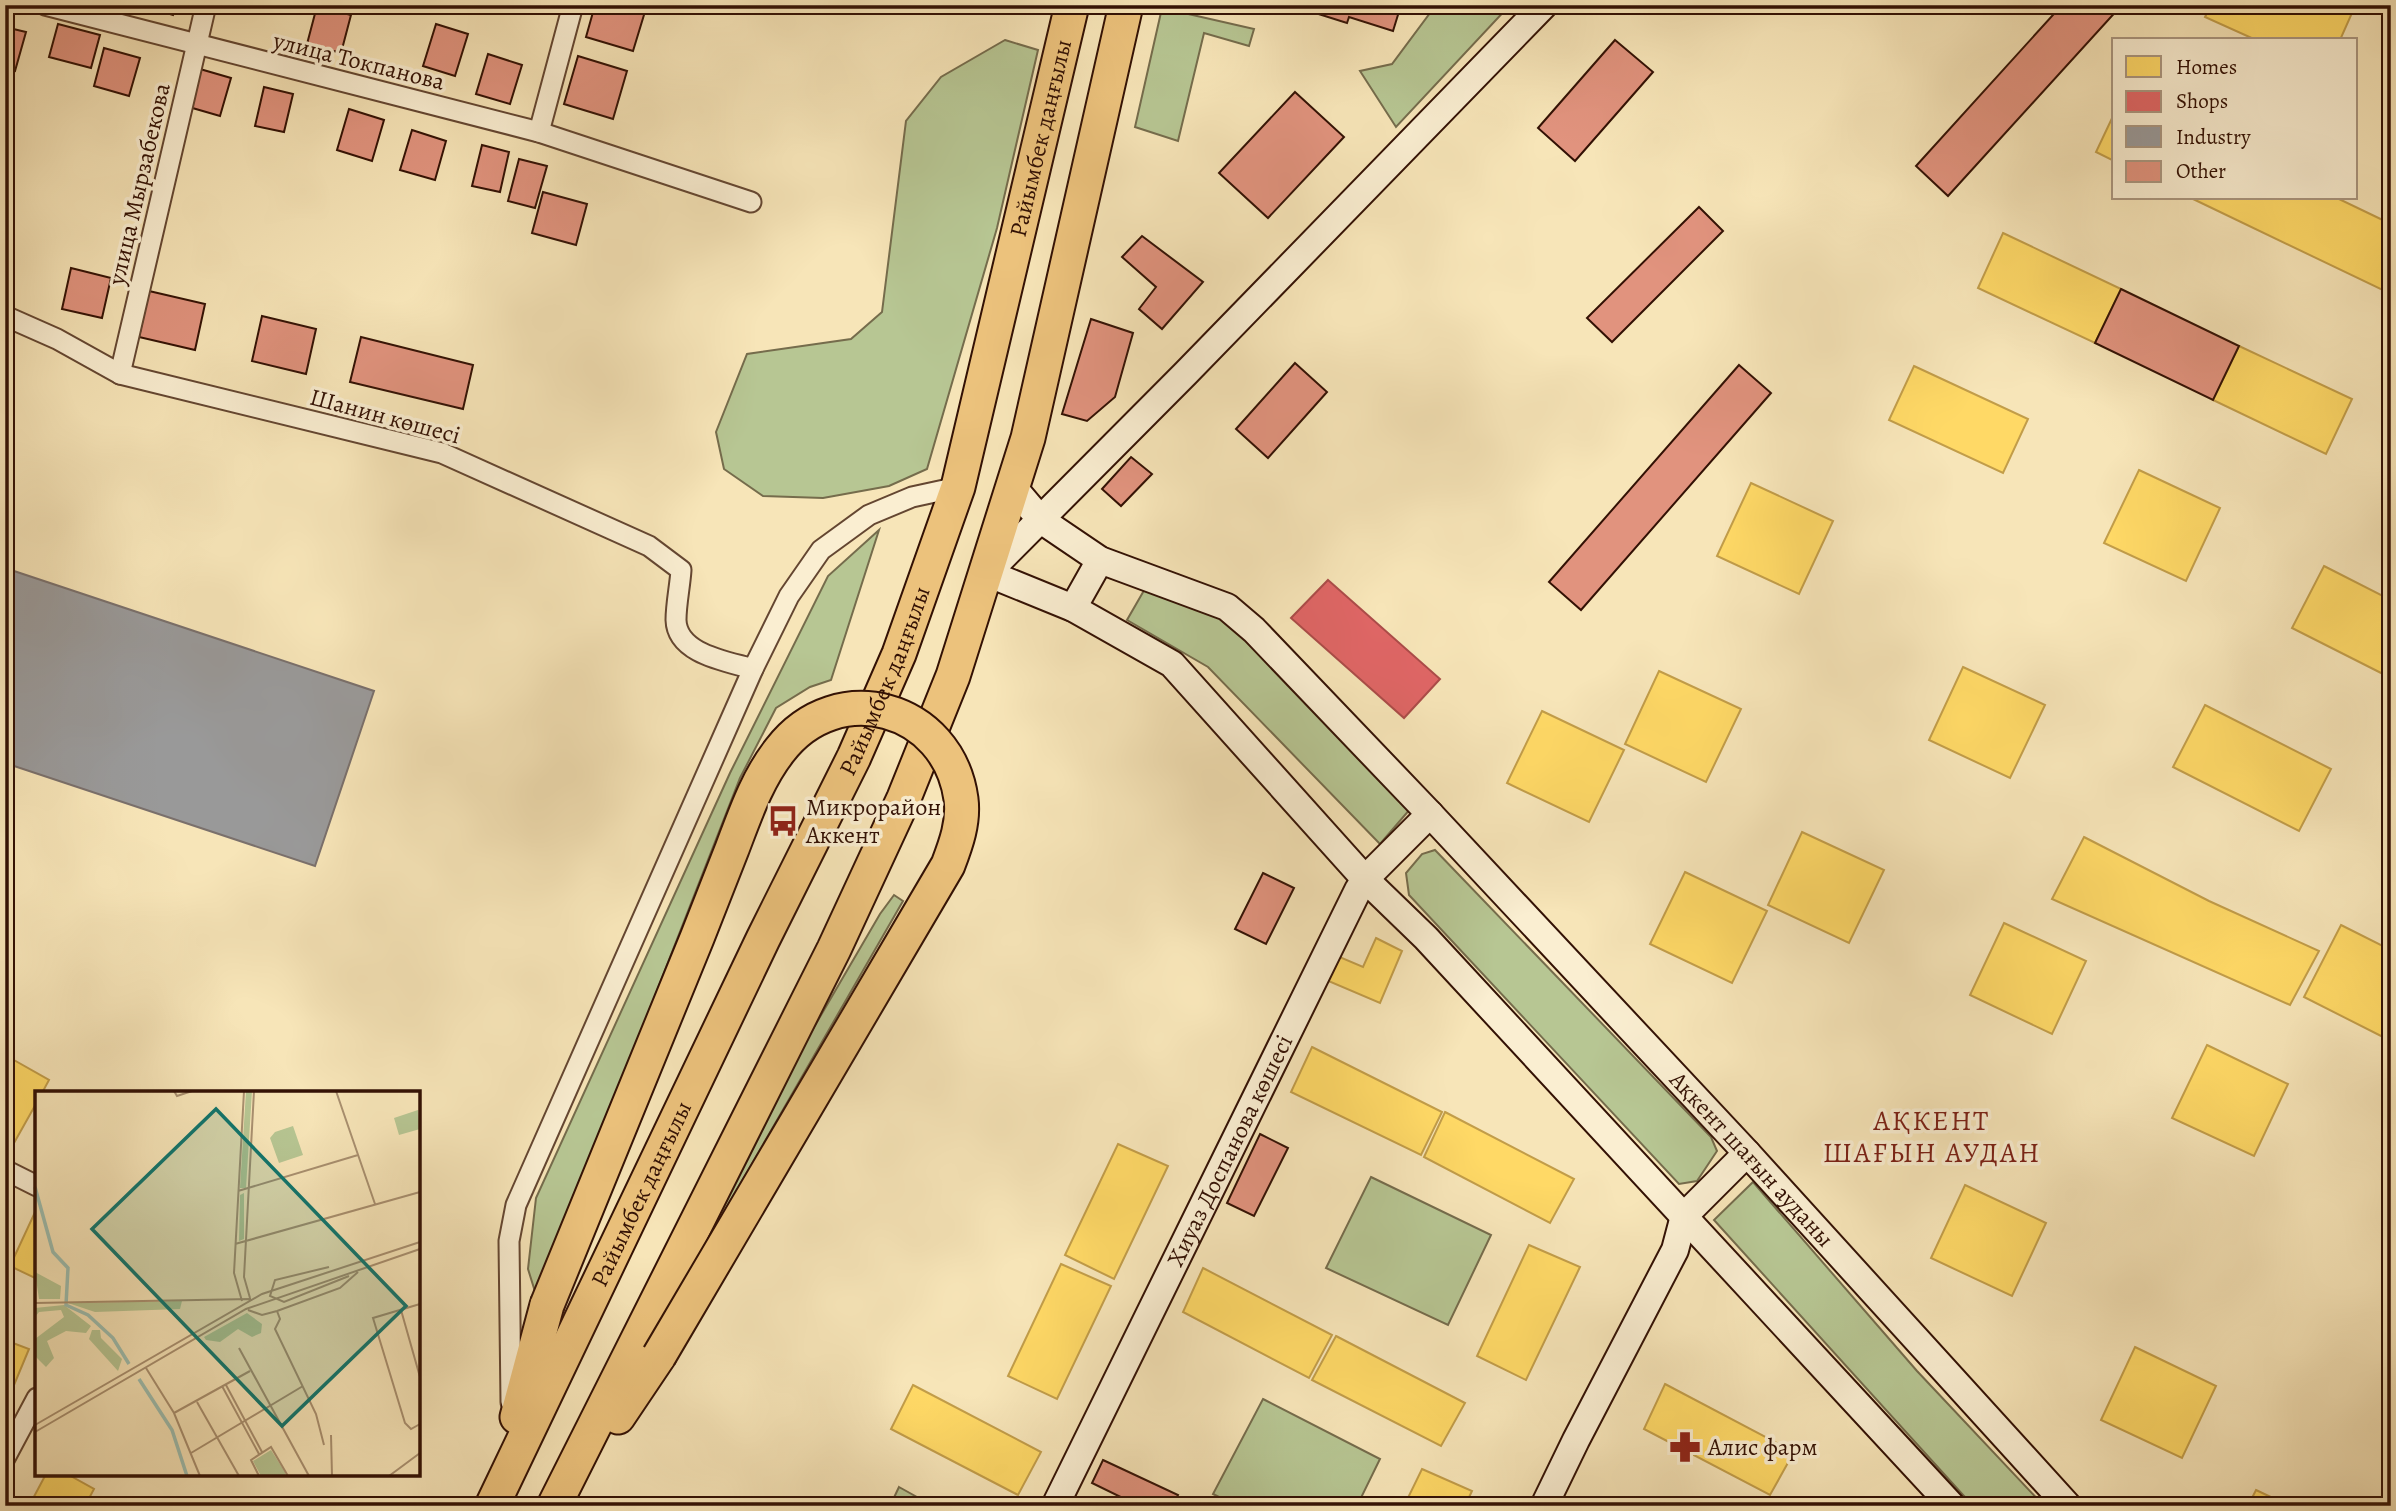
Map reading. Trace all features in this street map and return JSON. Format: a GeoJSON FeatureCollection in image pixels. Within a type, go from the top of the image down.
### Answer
{"type":"FeatureCollection","features":[{"type":"Feature","properties":{"kind":"highway","name":"Райымбек даңғылы"},"geometry":{"type":"LineString","coordinates":[[494,1502],[763,939],[854,757],[899,654],[957,487],[1072,5]]}},
{"type":"Feature","properties":{"kind":"highway"},"geometry":{"type":"LineString","coordinates":[[555,1506],[845,924],[904,798],[953,676],[1028,438],[1126,5]]}},
{"type":"Feature","properties":{"kind":"highway"},"geometry":{"type":"LineString","coordinates":[[494,1502],[547,1305],[654,1046],[747,810],[769,765],[804,724],[831,711],[858,707],[874,708],[907,719],[938,745],[953,772],[961,799],[957,842],[947,866],[659,1356],[555,1506]]}},
{"type":"Feature","properties":{"kind":"street","name":"улица Токпанова"},"geometry":{"type":"LineString","coordinates":[[45,5],[539,132],[751,202]]}},
{"type":"Feature","properties":{"kind":"street","name":"улица Мырзабекова"},"geometry":{"type":"LineString","coordinates":[[120,374],[206,5]]}},
{"type":"Feature","properties":{"kind":"street"},"geometry":{"type":"LineString","coordinates":[[539,132],[573,5]]}},
{"type":"Feature","properties":{"kind":"street"},"geometry":{"type":"LineString","coordinates":[[1544,5],[987,573],[1073,608],[1171,664],[1365,879],[1426,938],[1952,1506]]}},
{"type":"Feature","properties":{"kind":"street","name":"Шанин көшесі"},"geometry":{"type":"LineString","coordinates":[[5,316],[120,374],[442,453],[649,546],[681,570],[676,621],[680,638],[696,650],[753,670]]}},
{"type":"Feature","properties":{"kind":"street","name":"Ақкент шағын ауданы"},"geometry":{"type":"LineString","coordinates":[[1013,486],[1041,520],[1100,560],[1227,607],[1254,630],[1747,1153],[2068,1506]]}},
{"type":"Feature","properties":{"kind":"street"},"geometry":{"type":"LineString","coordinates":[[512,1438],[509,1241],[516,1205],[753,670],[789,596],[821,550],[869,515],[912,497],[957,487]]}},
{"type":"Feature","properties":{"kind":"street"},"geometry":{"type":"LineString","coordinates":[[1073,608],[1100,560]]}},
{"type":"Feature","properties":{"kind":"street","name":"Хиуаз Доспанова көшесі"},"geometry":{"type":"LineString","coordinates":[[1055,1506],[1365,879],[1430,814]]}},
{"type":"Feature","properties":{"kind":"street"},"geometry":{"type":"LineString","coordinates":[[1544,1506],[1675,1250],[1684,1216],[1747,1153]]}},
{"type":"Feature","properties":{"kind":"street"},"geometry":{"type":"LineString","coordinates":[[5,1170],[35,1185]]}},
{"type":"Feature","properties":{"kind":"street"},"geometry":{"type":"LineString","coordinates":[[6,1455],[35,1402]]}},
{"type":"Feature","properties":{"kind":"green space"},"geometry":{"type":"Polygon","coordinates":[[[1436,5],[1510,5],[1396,127],[1360,71],[1392,64],[1436,5]]]}},
{"type":"Feature","properties":{"kind":"green space"},"geometry":{"type":"Polygon","coordinates":[[[1162,8],[1254,29],[1249,46],[1204,33],[1178,141],[1135,127],[1162,8]]]}},
{"type":"Feature","properties":{"kind":"green space"},"geometry":{"type":"Polygon","coordinates":[[[1005,40],[1038,50],[997,228],[927,469],[889,486],[823,498],[763,496],[724,469],[716,432],[747,354],[851,339],[882,312],[906,121],[941,77],[1005,40]]]}},
{"type":"Feature","properties":{"kind":"green space"},"geometry":{"type":"Polygon","coordinates":[[[879,530],[831,680],[810,687],[776,708],[740,778],[537,1298],[528,1269],[536,1198],[730,773],[828,576],[879,530]]]}},
{"type":"Feature","properties":{"kind":"green space"},"geometry":{"type":"Polygon","coordinates":[[[1146,587],[1229,620],[1411,808],[1380,844],[1208,667],[1127,620],[1146,587]]]}},
{"type":"Feature","properties":{"kind":"green space"},"geometry":{"type":"Polygon","coordinates":[[[1435,850],[1711,1137],[1717,1151],[1697,1181],[1679,1184],[1409,895],[1406,873],[1422,854],[1435,850]]]}},
{"type":"Feature","properties":{"kind":"green space"},"geometry":{"type":"Polygon","coordinates":[[[894,895],[903,901],[662,1320],[810,1034],[880,914],[894,895]]]}},
{"type":"Feature","properties":{"kind":"green space"},"geometry":{"type":"Polygon","coordinates":[[[1371,1177],[1491,1235],[1448,1325],[1326,1268],[1371,1177]]]}},
{"type":"Feature","properties":{"kind":"green space"},"geometry":{"type":"Polygon","coordinates":[[[1753,1182],[1917,1371],[2044,1506],[1973,1506],[1714,1220],[1753,1182]]]}},
{"type":"Feature","properties":{"kind":"green space"},"geometry":{"type":"Polygon","coordinates":[[[1263,1399],[1380,1459],[1357,1506],[1237,1506],[1213,1494],[1263,1399]]]}},
{"type":"Feature","properties":{"kind":"green space"},"geometry":{"type":"Polygon","coordinates":[[[899,1487],[933,1506],[890,1506],[899,1487]]]}},
{"type":"Feature","properties":{"kind":"building: Homes"},"geometry":{"type":"Polygon","coordinates":[[[2211,5],[2336,5],[2352,13],[2341,38],[2252,38],[2205,17],[2211,5]]]}},
{"type":"Feature","properties":{"kind":"building: Homes"},"geometry":{"type":"Polygon","coordinates":[[[2112,118],[2112,160],[2096,152],[2112,118]]]}},
{"type":"Feature","properties":{"kind":"building: Homes"},"geometry":{"type":"Polygon","coordinates":[[[2195,200],[2341,200],[2391,224],[2391,294],[2195,200]]]}},
{"type":"Feature","properties":{"kind":"building: Homes"},"geometry":{"type":"Polygon","coordinates":[[[2003,233],[2121,289],[2095,343],[1978,288],[2003,233]]]}},
{"type":"Feature","properties":{"kind":"building: Homes"},"geometry":{"type":"Polygon","coordinates":[[[2239,346],[2352,399],[2326,454],[2213,400],[2239,346]]]}},
{"type":"Feature","properties":{"kind":"building: Homes"},"geometry":{"type":"Polygon","coordinates":[[[1914,366],[2028,419],[2003,473],[1889,420],[1914,366]]]}},
{"type":"Feature","properties":{"kind":"building: Homes"},"geometry":{"type":"Polygon","coordinates":[[[2139,470],[2220,508],[2186,581],[2104,543],[2139,470]]]}},
{"type":"Feature","properties":{"kind":"building: Homes"},"geometry":{"type":"Polygon","coordinates":[[[2391,472],[2391,491],[2383,487],[2391,472]]]}},
{"type":"Feature","properties":{"kind":"building: Homes"},"geometry":{"type":"Polygon","coordinates":[[[1751,483],[1833,521],[1799,594],[1717,556],[1751,483]]]}},
{"type":"Feature","properties":{"kind":"building: Homes"},"geometry":{"type":"Polygon","coordinates":[[[2324,566],[2391,600],[2391,678],[2292,628],[2324,566]]]}},
{"type":"Feature","properties":{"kind":"building: Homes"},"geometry":{"type":"Polygon","coordinates":[[[1963,667],[2045,705],[2010,778],[1929,740],[1963,667]]]}},
{"type":"Feature","properties":{"kind":"building: Homes"},"geometry":{"type":"Polygon","coordinates":[[[1659,671],[1741,709],[1706,782],[1625,744],[1659,671]]]}},
{"type":"Feature","properties":{"kind":"building: Homes"},"geometry":{"type":"Polygon","coordinates":[[[2205,705],[2331,769],[2299,831],[2173,767],[2205,705]]]}},
{"type":"Feature","properties":{"kind":"building: Homes"},"geometry":{"type":"Polygon","coordinates":[[[1542,711],[1624,750],[1589,822],[1507,783],[1542,711]]]}},
{"type":"Feature","properties":{"kind":"building: Homes"},"geometry":{"type":"Polygon","coordinates":[[[1802,832],[1884,870],[1849,943],[1768,905],[1802,832]]]}},
{"type":"Feature","properties":{"kind":"building: Homes"},"geometry":{"type":"Polygon","coordinates":[[[2084,837],[2209,901],[2319,951],[2290,1005],[2052,899],[2084,837]]]}},
{"type":"Feature","properties":{"kind":"building: Homes"},"geometry":{"type":"Polygon","coordinates":[[[1685,872],[1767,911],[1732,983],[1650,944],[1685,872]]]}},
{"type":"Feature","properties":{"kind":"building: Homes"},"geometry":{"type":"Polygon","coordinates":[[[2004,923],[2086,961],[2052,1034],[1970,995],[2004,923]]]}},
{"type":"Feature","properties":{"kind":"building: Homes"},"geometry":{"type":"Polygon","coordinates":[[[2341,925],[2391,950],[2391,1041],[2304,997],[2341,925]]]}},
{"type":"Feature","properties":{"kind":"building: Homes"},"geometry":{"type":"Polygon","coordinates":[[[1376,938],[1402,951],[1380,1003],[1326,980],[1335,955],[1363,967],[1376,938]]]}},
{"type":"Feature","properties":{"kind":"building: Homes"},"geometry":{"type":"Polygon","coordinates":[[[2207,1045],[2288,1084],[2254,1156],[2172,1118],[2207,1045]]]}},
{"type":"Feature","properties":{"kind":"building: Homes"},"geometry":{"type":"Polygon","coordinates":[[[1312,1047],[1442,1112],[1421,1155],[1291,1092],[1312,1047]]]}},
{"type":"Feature","properties":{"kind":"building: Homes"},"geometry":{"type":"Polygon","coordinates":[[[5,1055],[49,1080],[43,1091],[35,1091],[35,1106],[9,1152],[5,1150],[5,1055]]]}},
{"type":"Feature","properties":{"kind":"building: Homes"},"geometry":{"type":"Polygon","coordinates":[[[1445,1112],[1574,1179],[1550,1223],[1424,1157],[1445,1112]]]}},
{"type":"Feature","properties":{"kind":"building: Homes"},"geometry":{"type":"Polygon","coordinates":[[[1118,1144],[1168,1166],[1114,1279],[1065,1255],[1118,1144]]]}},
{"type":"Feature","properties":{"kind":"building: Homes"},"geometry":{"type":"Polygon","coordinates":[[[1965,1185],[2046,1223],[2012,1296],[1931,1258],[1965,1185]]]}},
{"type":"Feature","properties":{"kind":"building: Homes"},"geometry":{"type":"Polygon","coordinates":[[[35,1212],[35,1278],[10,1266],[35,1212]]]}},
{"type":"Feature","properties":{"kind":"building: Homes"},"geometry":{"type":"Polygon","coordinates":[[[1529,1245],[1580,1267],[1526,1380],[1477,1356],[1529,1245]]]}},
{"type":"Feature","properties":{"kind":"building: Homes"},"geometry":{"type":"Polygon","coordinates":[[[1061,1264],[1111,1286],[1057,1399],[1008,1376],[1061,1264]]]}},
{"type":"Feature","properties":{"kind":"building: Homes"},"geometry":{"type":"Polygon","coordinates":[[[1203,1268],[1332,1335],[1309,1378],[1183,1312],[1203,1268]]]}},
{"type":"Feature","properties":{"kind":"building: Homes"},"geometry":{"type":"Polygon","coordinates":[[[1336,1336],[1465,1403],[1441,1446],[1312,1380],[1336,1336]]]}},
{"type":"Feature","properties":{"kind":"building: Homes"},"geometry":{"type":"Polygon","coordinates":[[[5,1340],[29,1349],[7,1402],[5,1401],[5,1340]]]}},
{"type":"Feature","properties":{"kind":"building: Homes"},"geometry":{"type":"Polygon","coordinates":[[[2135,1347],[2216,1386],[2182,1458],[2101,1420],[2135,1347]]]}},
{"type":"Feature","properties":{"kind":"building: Homes"},"geometry":{"type":"Polygon","coordinates":[[[1665,1384],[1794,1452],[1770,1495],[1644,1429],[1665,1384]]]}},
{"type":"Feature","properties":{"kind":"building: Homes"},"geometry":{"type":"Polygon","coordinates":[[[913,1385],[1041,1452],[1018,1495],[891,1429],[913,1385]]]}},
{"type":"Feature","properties":{"kind":"building: Homes"},"geometry":{"type":"Polygon","coordinates":[[[1422,1469],[1472,1491],[1465,1506],[1404,1506],[1422,1469]]]}},
{"type":"Feature","properties":{"kind":"building: Homes"},"geometry":{"type":"Polygon","coordinates":[[[45,1476],[71,1476],[94,1489],[85,1506],[29,1506],[45,1476]]]}},
{"type":"Feature","properties":{"kind":"building: Homes"},"geometry":{"type":"Polygon","coordinates":[[[2256,1490],[2290,1506],[2248,1506],[2256,1490]]]}},
{"type":"Feature","properties":{"kind":"building: Shops"},"geometry":{"type":"Polygon","coordinates":[[[1328,580],[1440,679],[1404,718],[1291,618],[1328,580]]]}},
{"type":"Feature","properties":{"kind":"building: Industry"},"geometry":{"type":"Polygon","coordinates":[[[5,568],[374,691],[315,866],[5,763],[5,568]]]}},
{"type":"Feature","properties":{"kind":"building: Other"},"geometry":{"type":"Polygon","coordinates":[[[141,5],[176,5],[173,15],[141,5]]]}},
{"type":"Feature","properties":{"kind":"building: Other"},"geometry":{"type":"Polygon","coordinates":[[[595,5],[647,5],[633,51],[586,37],[595,5]]]}},
{"type":"Feature","properties":{"kind":"building: Other"},"geometry":{"type":"Polygon","coordinates":[[[1290,5],[1401,5],[1393,31],[1349,17],[1347,23],[1290,5]]]}},
{"type":"Feature","properties":{"kind":"building: Other"},"geometry":{"type":"Polygon","coordinates":[[[2062,5],[2120,7],[1948,196],[1916,166],[2062,5]]]}},
{"type":"Feature","properties":{"kind":"building: Other"},"geometry":{"type":"Polygon","coordinates":[[[317,6],[351,15],[341,53],[307,44],[317,6]]]}},
{"type":"Feature","properties":{"kind":"building: Other"},"geometry":{"type":"Polygon","coordinates":[[[58,24],[100,35],[91,68],[49,57],[58,24]]]}},
{"type":"Feature","properties":{"kind":"building: Other"},"geometry":{"type":"Polygon","coordinates":[[[436,24],[468,34],[455,76],[423,66],[436,24]]]}},
{"type":"Feature","properties":{"kind":"building: Other"},"geometry":{"type":"Polygon","coordinates":[[[5,27],[26,32],[15,71],[5,68],[5,27]]]}},
{"type":"Feature","properties":{"kind":"building: Other"},"geometry":{"type":"Polygon","coordinates":[[[1615,40],[1653,72],[1575,161],[1538,128],[1615,40]]]}},
{"type":"Feature","properties":{"kind":"building: Other"},"geometry":{"type":"Polygon","coordinates":[[[104,48],[140,58],[129,96],[94,86],[104,48]]]}},
{"type":"Feature","properties":{"kind":"building: Other"},"geometry":{"type":"Polygon","coordinates":[[[488,54],[522,65],[510,104],[476,94],[488,54]]]}},
{"type":"Feature","properties":{"kind":"building: Other"},"geometry":{"type":"Polygon","coordinates":[[[578,56],[627,71],[613,119],[564,104],[578,56]]]}},
{"type":"Feature","properties":{"kind":"building: Other"},"geometry":{"type":"Polygon","coordinates":[[[200,69],[231,78],[220,116],[189,107],[200,69]]]}},
{"type":"Feature","properties":{"kind":"building: Other"},"geometry":{"type":"Polygon","coordinates":[[[264,87],[293,94],[284,132],[255,126],[264,87]]]}},
{"type":"Feature","properties":{"kind":"building: Other"},"geometry":{"type":"Polygon","coordinates":[[[1295,92],[1344,137],[1268,218],[1219,173],[1295,92]]]}},
{"type":"Feature","properties":{"kind":"building: Other"},"geometry":{"type":"Polygon","coordinates":[[[349,109],[384,120],[372,161],[337,150],[349,109]]]}},
{"type":"Feature","properties":{"kind":"building: Other"},"geometry":{"type":"Polygon","coordinates":[[[412,130],[446,141],[435,180],[400,170],[412,130]]]}},
{"type":"Feature","properties":{"kind":"building: Other"},"geometry":{"type":"Polygon","coordinates":[[[482,145],[509,152],[500,192],[472,186],[482,145]]]}},
{"type":"Feature","properties":{"kind":"building: Other"},"geometry":{"type":"Polygon","coordinates":[[[519,159],[547,166],[535,208],[508,201],[519,159]]]}},
{"type":"Feature","properties":{"kind":"building: Other"},"geometry":{"type":"Polygon","coordinates":[[[543,192],[587,204],[576,245],[532,233],[543,192]]]}},
{"type":"Feature","properties":{"kind":"building: Other"},"geometry":{"type":"Polygon","coordinates":[[[1699,207],[1723,231],[1612,342],[1587,318],[1699,207]]]}},
{"type":"Feature","properties":{"kind":"building: Other"},"geometry":{"type":"Polygon","coordinates":[[[1142,236],[1203,282],[1162,329],[1139,309],[1156,287],[1122,257],[1142,236]]]}},
{"type":"Feature","properties":{"kind":"building: Other"},"geometry":{"type":"Polygon","coordinates":[[[71,268],[111,278],[102,318],[62,309],[71,268]]]}},
{"type":"Feature","properties":{"kind":"building: Other"},"geometry":{"type":"Polygon","coordinates":[[[2121,289],[2239,346],[2213,400],[2095,343],[2121,289]]]}},
{"type":"Feature","properties":{"kind":"building: Other"},"geometry":{"type":"Polygon","coordinates":[[[149,291],[205,304],[195,350],[139,337],[149,291]]]}},
{"type":"Feature","properties":{"kind":"building: Other"},"geometry":{"type":"Polygon","coordinates":[[[262,316],[316,329],[306,374],[252,361],[262,316]]]}},
{"type":"Feature","properties":{"kind":"building: Other"},"geometry":{"type":"Polygon","coordinates":[[[1091,319],[1133,333],[1115,397],[1087,421],[1062,414],[1091,319]]]}},
{"type":"Feature","properties":{"kind":"building: Other"},"geometry":{"type":"Polygon","coordinates":[[[361,337],[473,365],[463,409],[350,382],[361,337]]]}},
{"type":"Feature","properties":{"kind":"building: Other"},"geometry":{"type":"Polygon","coordinates":[[[1295,363],[1327,392],[1268,458],[1236,429],[1295,363]]]}},
{"type":"Feature","properties":{"kind":"building: Other"},"geometry":{"type":"Polygon","coordinates":[[[1739,365],[1771,393],[1581,610],[1549,582],[1739,365]]]}},
{"type":"Feature","properties":{"kind":"building: Other"},"geometry":{"type":"Polygon","coordinates":[[[1131,457],[1152,474],[1121,506],[1102,489],[1131,457]]]}},
{"type":"Feature","properties":{"kind":"building: Other"},"geometry":{"type":"Polygon","coordinates":[[[1263,873],[1294,888],[1266,944],[1235,929],[1263,873]]]}},
{"type":"Feature","properties":{"kind":"building: Other"},"geometry":{"type":"Polygon","coordinates":[[[1260,1134],[1288,1148],[1254,1216],[1227,1203],[1260,1134]]]}},
{"type":"Feature","properties":{"kind":"building: Other"},"geometry":{"type":"Polygon","coordinates":[[[1103,1460],[1178,1495],[1173,1506],[1139,1506],[1092,1483],[1103,1460]]]}},
{"type":"Feature","properties":{"kind":"place","name":"Микрорайон Аккент"},"geometry":{"type":"Point","coordinates":[783,821]}},
{"type":"Feature","properties":{"kind":"place","name":"Алис фарм"},"geometry":{"type":"Point","coordinates":[1685,1447]}},
{"type":"Feature","properties":{"kind":"district","name":"АҚКЕНТ ШАҒЫН АУДАН"},"geometry":{"type":"Point","coordinates":[1932,1137]}}]}
